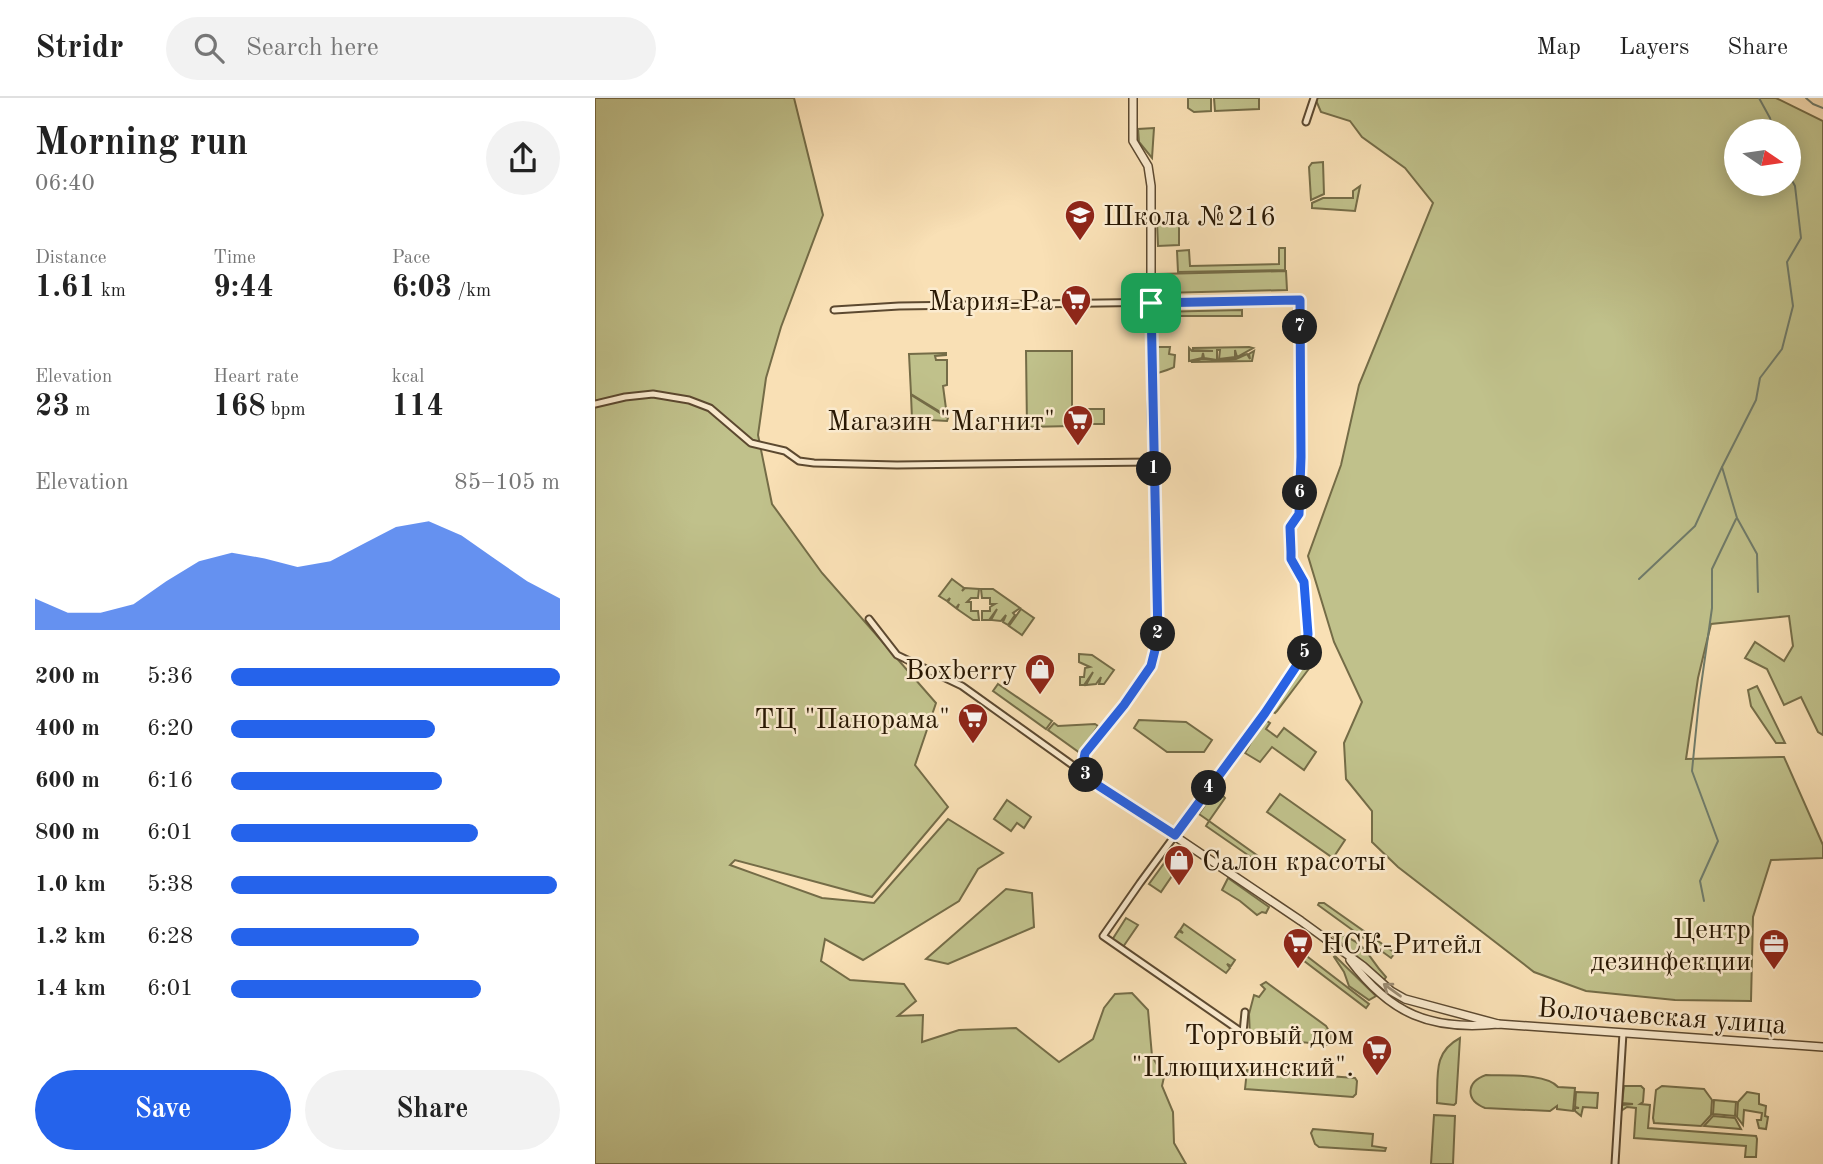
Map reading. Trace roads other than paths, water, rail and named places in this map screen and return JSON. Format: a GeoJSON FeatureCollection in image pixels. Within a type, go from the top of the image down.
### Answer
{"type":"FeatureCollection","features":[{"type":"Feature","properties":{"kind":"street"},"geometry":{"type":"LineString","coordinates":[[869,619],[897,655],[962,687],[1082,769],[1085,753],[1124,705],[1155,657],[1158,638],[1150,176],[1148,166],[1133,141],[1133,98]]}},
{"type":"Feature","properties":{"kind":"street"},"geometry":{"type":"LineString","coordinates":[[1306,122],[1314,98]]}},
{"type":"Feature","properties":{"kind":"street"},"geometry":{"type":"LineString","coordinates":[[834,310],[898,306],[1300,300],[1299,514],[1290,527],[1291,559],[1304,582],[1308,634],[1305,653],[1265,713],[1104,936],[1232,1023]]}},
{"type":"Feature","properties":{"kind":"street"},"geometry":{"type":"LineString","coordinates":[[595,404],[653,394],[689,400],[710,408],[751,443],[785,451],[799,461],[814,463],[1153,463]]}},
{"type":"Feature","properties":{"kind":"street","name":"Волочаевская улица"},"geometry":{"type":"LineString","coordinates":[[1082,769],[1099,786],[1175,835],[1370,971],[1391,991],[1405,999],[1498,1024]]}},
{"type":"Feature","properties":{"kind":"street","name":"Волочаевская улица"},"geometry":{"type":"LineString","coordinates":[[1348,956],[1364,979],[1394,1006],[1431,1021],[1823,1047]]}},
{"type":"Feature","properties":{"kind":"street"},"geometry":{"type":"LineString","coordinates":[[1615,1164],[1623,1033]]}},
{"type":"Feature","properties":{"kind":"waterway"},"geometry":{"type":"LineString","coordinates":[[1759,98],[1770,119]]}},
{"type":"Feature","properties":{"kind":"waterway"},"geometry":{"type":"LineString","coordinates":[[1806,98],[1823,108]]}},
{"type":"Feature","properties":{"kind":"waterway"},"geometry":{"type":"LineString","coordinates":[[1758,592],[1757,554],[1737,518],[1722,467],[1756,400],[1760,378],[1782,349],[1793,306],[1787,262],[1801,238],[1796,196]]}},
{"type":"Feature","properties":{"kind":"waterway"},"geometry":{"type":"LineString","coordinates":[[1639,579],[1695,526],[1722,467]]}},
{"type":"Feature","properties":{"kind":"waterway"},"geometry":{"type":"LineString","coordinates":[[1704,901],[1700,881],[1718,841],[1692,771],[1712,608],[1712,569],[1736,519]]}},
{"type":"Feature","properties":{"kind":"place","name":"Школа №216"},"geometry":{"type":"Point","coordinates":[1080,242]}},
{"type":"Feature","properties":{"kind":"place","name":"Мария-Ра"},"geometry":{"type":"Point","coordinates":[1076,327]}},
{"type":"Feature","properties":{"kind":"place","name":"Магазин \"Магнит\""},"geometry":{"type":"Point","coordinates":[1078,447]}},
{"type":"Feature","properties":{"kind":"place","name":"Boxberry"},"geometry":{"type":"Point","coordinates":[1040,696]}},
{"type":"Feature","properties":{"kind":"place","name":"ТЦ \"Панорама\""},"geometry":{"type":"Point","coordinates":[973,745]}},
{"type":"Feature","properties":{"kind":"place","name":"Салон красоты"},"geometry":{"type":"Point","coordinates":[1179,887]}},
{"type":"Feature","properties":{"kind":"place","name":"НСК-Ритейл"},"geometry":{"type":"Point","coordinates":[1298,970]}},
{"type":"Feature","properties":{"kind":"place","name":"Центр дезинфекции"},"geometry":{"type":"Point","coordinates":[1774,971]}},
{"type":"Feature","properties":{"kind":"place","name":"Торговый дом \"Плющихинский\"."},"geometry":{"type":"Point","coordinates":[1377,1077]}}]}
